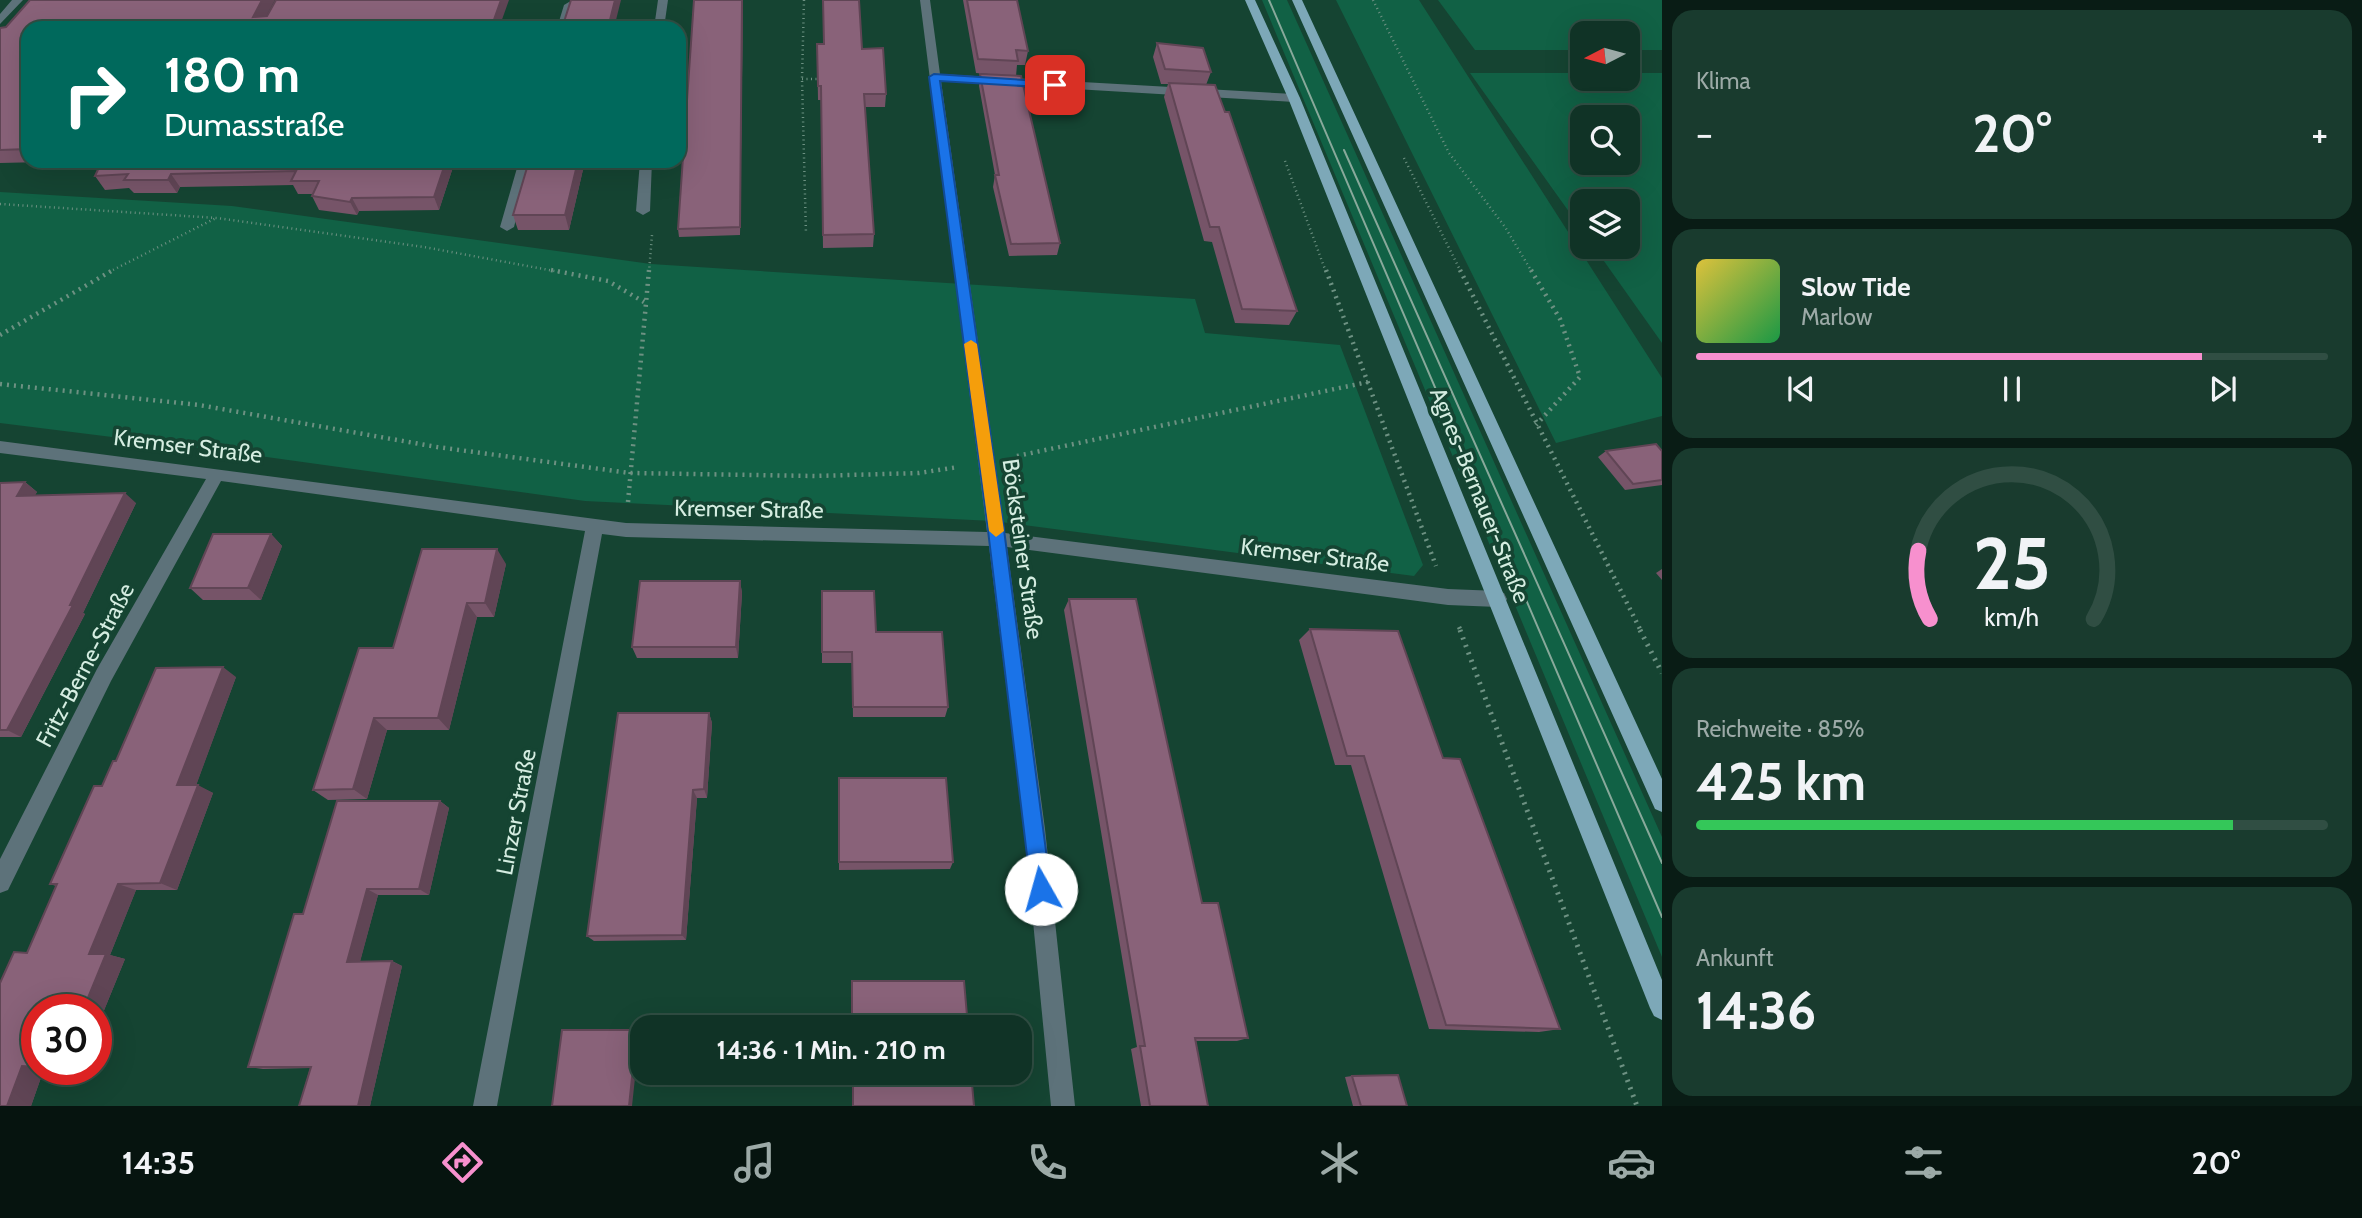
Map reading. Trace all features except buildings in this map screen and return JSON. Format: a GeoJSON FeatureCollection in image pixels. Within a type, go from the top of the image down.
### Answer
{"type":"FeatureCollection","features":[{"type":"Feature","properties":{"kind":"main road","name":"Agnes-Bernauer-Straße"},"geometry":{"type":"LineString","coordinates":[[1250,0],[1294,99],[1662,1009]]}},
{"type":"Feature","properties":{"kind":"main road","name":"Agnes-Bernauer-Straße"},"geometry":{"type":"LineString","coordinates":[[1297,0],[1662,802]]}},
{"type":"Feature","properties":{"kind":"street"},"geometry":{"type":"LineString","coordinates":[[0,20],[18,0]]}},
{"type":"Feature","properties":{"kind":"street"},"geometry":{"type":"LineString","coordinates":[[660,21],[663,0]]}},
{"type":"Feature","properties":{"kind":"street","name":"Böcksteiner Straße"},"geometry":{"type":"LineString","coordinates":[[925,0],[997,539],[1049,957],[1063,1106]]}},
{"type":"Feature","properties":{"kind":"street"},"geometry":{"type":"LineString","coordinates":[[564,21],[569,5]]}},
{"type":"Feature","properties":{"kind":"street"},"geometry":{"type":"LineString","coordinates":[[934,77],[1294,99]]}},
{"type":"Feature","properties":{"kind":"street"},"geometry":{"type":"LineString","coordinates":[[507,227],[523,168]]}},
{"type":"Feature","properties":{"kind":"street"},"geometry":{"type":"LineString","coordinates":[[643,211],[646,168]]}},
{"type":"Feature","properties":{"kind":"street","name":"Kremser Straße"},"geometry":{"type":"LineString","coordinates":[[0,447],[626,530],[997,539],[1448,597],[1498,599]]}},
{"type":"Feature","properties":{"kind":"street","name":"Fritz-Berne-Straße"},"geometry":{"type":"LineString","coordinates":[[0,882],[104,675],[217,474]]}},
{"type":"Feature","properties":{"kind":"street","name":"Linzer Straße"},"geometry":{"type":"LineString","coordinates":[[485,1106],[595,526]]}},
{"type":"Feature","properties":{"kind":"path"},"geometry":{"type":"LineString","coordinates":[[804,0],[802,79],[806,234]]}},
{"type":"Feature","properties":{"kind":"path"},"geometry":{"type":"LineString","coordinates":[[1373,0],[1449,153],[1505,227],[1560,319],[1580,377],[1536,425]]}},
{"type":"Feature","properties":{"kind":"path"},"geometry":{"type":"LineString","coordinates":[[802,79],[824,79]]}},
{"type":"Feature","properties":{"kind":"path"},"geometry":{"type":"LineString","coordinates":[[1280,148],[1637,1106]]}},
{"type":"Feature","properties":{"kind":"path"},"geometry":{"type":"LineString","coordinates":[[1400,150],[1662,673]]}},
{"type":"Feature","properties":{"kind":"path"},"geometry":{"type":"LineString","coordinates":[[0,204],[217,218],[424,247],[608,281],[644,302]]}},
{"type":"Feature","properties":{"kind":"path"},"geometry":{"type":"LineString","coordinates":[[626,530],[644,302],[654,220],[643,211]]}},
{"type":"Feature","properties":{"kind":"path"},"geometry":{"type":"LineString","coordinates":[[0,335],[86,284],[217,218]]}},
{"type":"Feature","properties":{"kind":"path"},"geometry":{"type":"LineString","coordinates":[[1013,457],[1368,382]]}},
{"type":"Feature","properties":{"kind":"path"},"geometry":{"type":"LineString","coordinates":[[0,384],[199,405],[437,447],[630,473],[815,477],[919,473],[971,465]]}},
{"type":"Feature","properties":{"kind":"green space"},"geometry":{"type":"Polygon","coordinates":[[[1262,0],[1287,0],[1662,837],[1662,957],[1262,0]]]}},
{"type":"Feature","properties":{"kind":"green space"},"geometry":{"type":"Polygon","coordinates":[[[1336,0],[1419,0],[1570,235],[1570,259],[1586,259],[1662,378],[1662,416],[1556,443],[1336,0]]]}},
{"type":"Feature","properties":{"kind":"green space"},"geometry":{"type":"Polygon","coordinates":[[[1438,0],[1662,0],[1662,50],[1640,50],[1640,21],[1570,21],[1570,50],[1475,50],[1438,0]]]}},
{"type":"Feature","properties":{"kind":"green space"},"geometry":{"type":"Polygon","coordinates":[[[1470,73],[1570,73],[1570,91],[1640,91],[1640,73],[1662,73],[1662,343],[1602,259],[1640,259],[1640,189],[1570,189],[1570,213],[1470,73]]]}},
{"type":"Feature","properties":{"kind":"green space"},"geometry":{"type":"Polygon","coordinates":[[[0,192],[232,206],[651,264],[1195,299],[1205,333],[1340,345],[1423,565],[1414,576],[993,521],[585,501],[0,423],[0,192]]]}},
{"type":"Feature","properties":{"kind":"tram line"},"geometry":{"type":"LineString","coordinates":[[1269,0],[1662,917]]}},
{"type":"Feature","properties":{"kind":"tram line"},"geometry":{"type":"LineString","coordinates":[[1344,150],[1662,863]]}},
{"type":"Feature","properties":{"kind":"slow traffic"},"geometry":{"type":"LineString","coordinates":[[971,344],[996,531]]}},
{"type":"Feature","properties":{"kind":"route"},"geometry":{"type":"LineString","coordinates":[[1041,889],[995,522],[934,77],[1055,85]]}}]}
